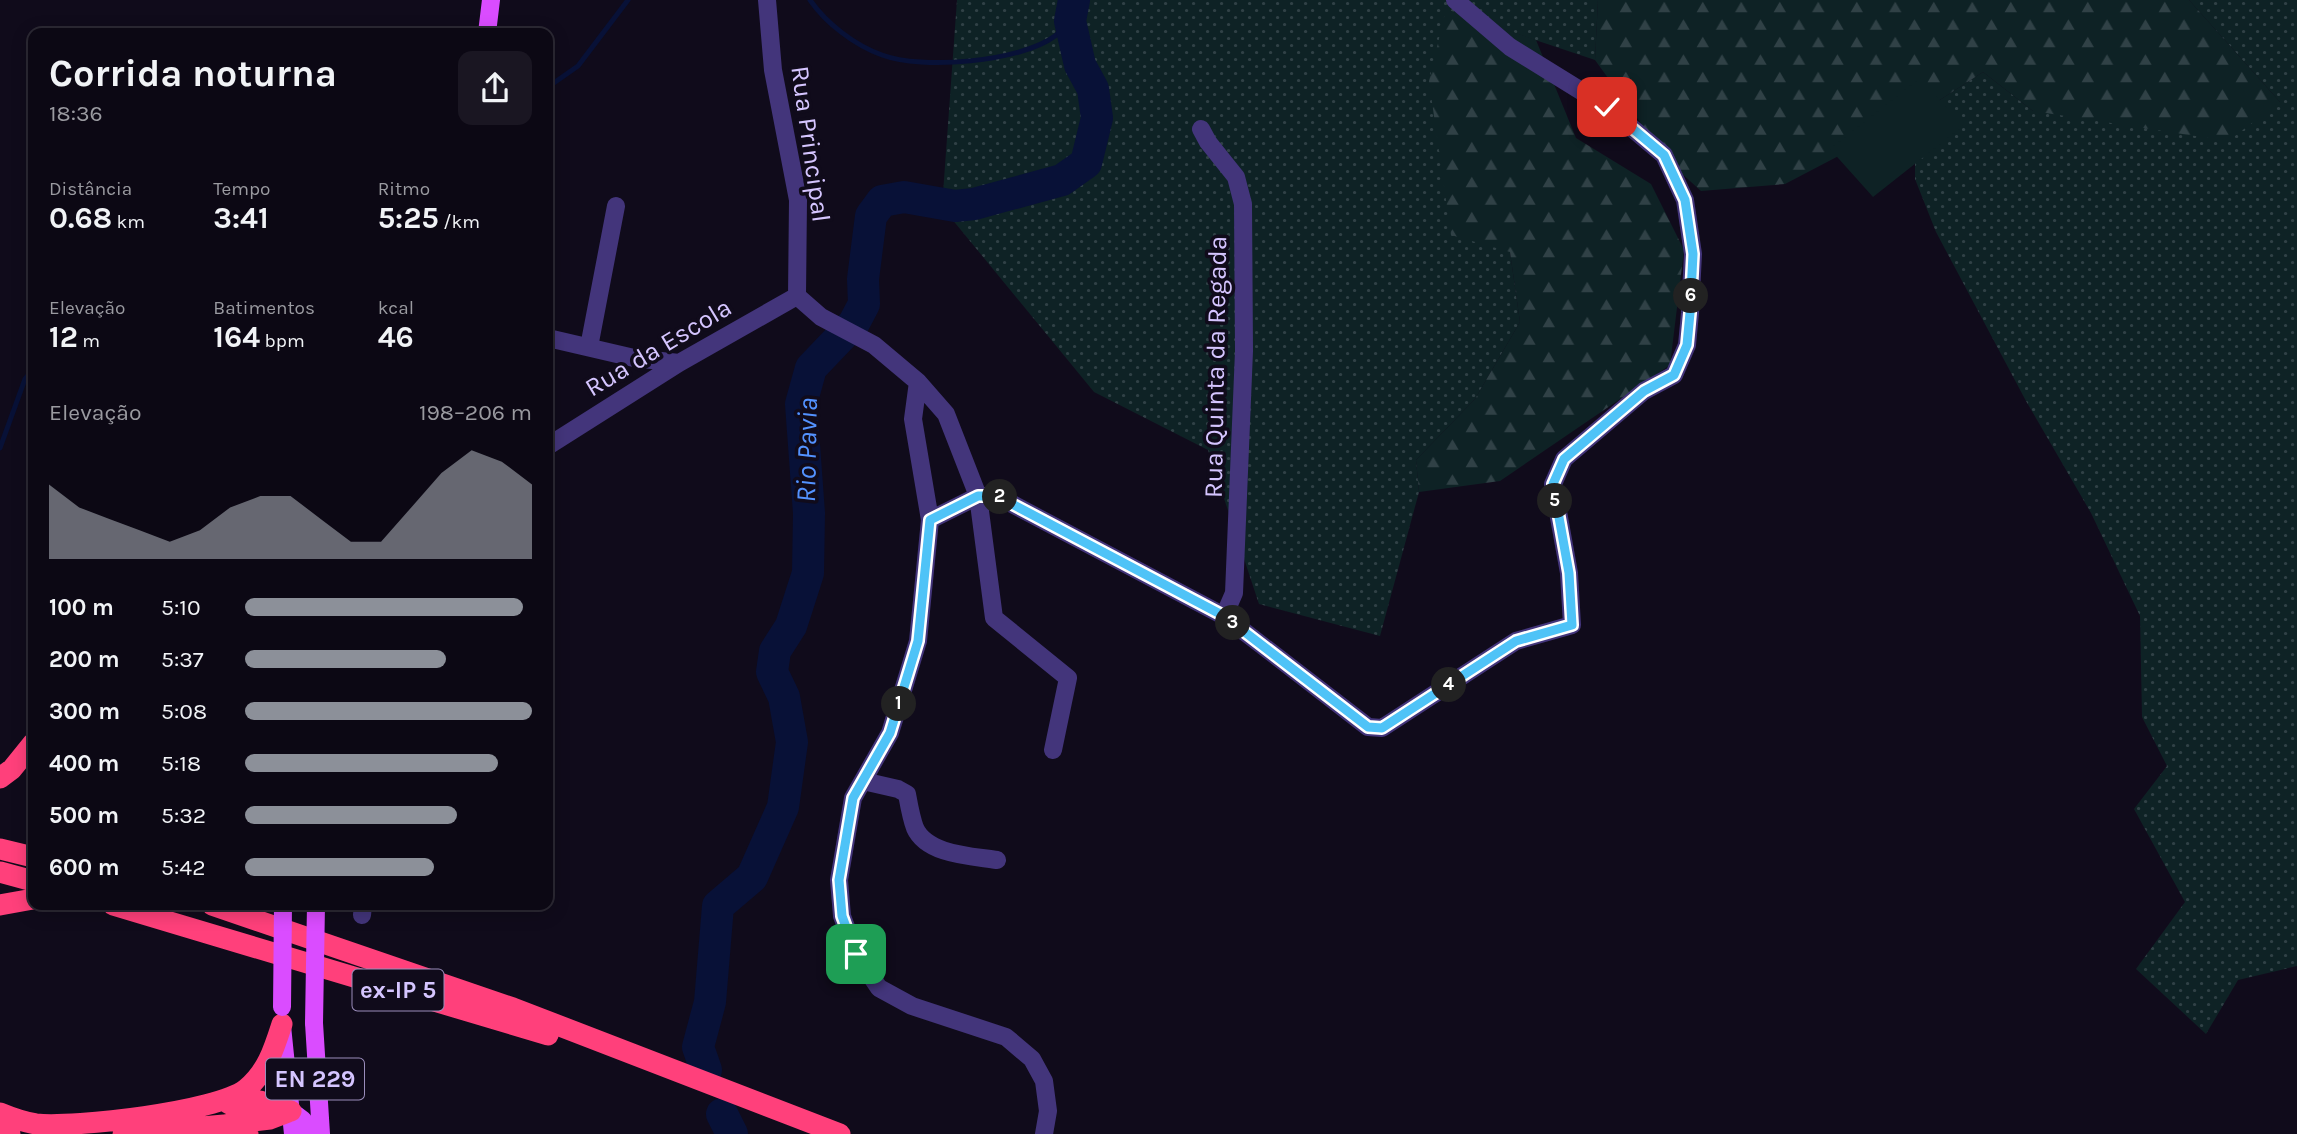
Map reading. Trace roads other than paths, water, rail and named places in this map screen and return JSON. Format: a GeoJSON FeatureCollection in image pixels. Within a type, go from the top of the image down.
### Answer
{"type":"FeatureCollection","features":[{"type":"Feature","properties":{"kind":"highway"},"geometry":{"type":"LineString","coordinates":[[0,778],[12,769],[28,749]]}},
{"type":"Feature","properties":{"kind":"highway"},"geometry":{"type":"LineString","coordinates":[[0,849],[28,856]]}},
{"type":"Feature","properties":{"kind":"highway"},"geometry":{"type":"LineString","coordinates":[[0,872],[28,880]]}},
{"type":"Feature","properties":{"kind":"highway"},"geometry":{"type":"LineString","coordinates":[[0,905],[28,900]]}},
{"type":"Feature","properties":{"kind":"highway","name":"ex-IP 5"},"geometry":{"type":"LineString","coordinates":[[130,910],[684,1076]]}},
{"type":"Feature","properties":{"kind":"highway","name":"ex-IP 5"},"geometry":{"type":"LineString","coordinates":[[227,910],[513,1008],[840,1134]]}},
{"type":"Feature","properties":{"kind":"highway"},"geometry":{"type":"LineString","coordinates":[[199,1109],[240,1094],[255,1081],[267,1065],[282,1016]]}},
{"type":"Feature","properties":{"kind":"highway"},"geometry":{"type":"LineString","coordinates":[[0,1113],[14,1119],[51,1125],[260,1101],[291,1111]]}},
{"type":"Feature","properties":{"kind":"highway"},"geometry":{"type":"LineString","coordinates":[[123,1134],[270,1119],[291,1111]]}},
{"type":"Feature","properties":{"kind":"highway"},"geometry":{"type":"LineString","coordinates":[[224,1125],[248,1134]]}},
{"type":"Feature","properties":{"kind":"highway"},"geometry":{"type":"LineString","coordinates":[[0,1131],[10,1134]]}},
{"type":"Feature","properties":{"kind":"main road"},"geometry":{"type":"LineString","coordinates":[[488,28],[491,0]]}},
{"type":"Feature","properties":{"kind":"main road","name":"EN 229"},"geometry":{"type":"LineString","coordinates":[[284,910],[282,1016],[293,1134]]}},
{"type":"Feature","properties":{"kind":"main road","name":"EN 229"},"geometry":{"type":"LineString","coordinates":[[316,910],[315,1074],[321,1134]]}},
{"type":"Feature","properties":{"kind":"main road"},"geometry":{"type":"LineString","coordinates":[[309,1134],[303,1120],[291,1111],[304,1100],[315,1074]]}},
{"type":"Feature","properties":{"kind":"street","name":"Rua Principal"},"geometry":{"type":"LineString","coordinates":[[767,0],[774,71],[798,200],[797,296]]}},
{"type":"Feature","properties":{"kind":"street"},"geometry":{"type":"LineString","coordinates":[[930,520],[978,496],[997,496],[1224,616],[1368,727],[1382,728],[1516,641],[1572,625],[1569,573],[1553,484],[1564,459],[1644,391],[1674,375],[1687,345],[1693,254],[1685,200],[1664,155],[1607,107],[1510,47],[1455,0]]}},
{"type":"Feature","properties":{"kind":"street","name":"Rua Quinta da Regada"},"geometry":{"type":"LineString","coordinates":[[1201,129],[1236,177],[1243,204],[1244,351],[1234,593],[1224,616]]}},
{"type":"Feature","properties":{"kind":"street"},"geometry":{"type":"LineString","coordinates":[[589,347],[616,206]]}},
{"type":"Feature","properties":{"kind":"street"},"geometry":{"type":"LineString","coordinates":[[797,296],[821,317],[874,345],[918,382],[946,414],[978,496],[994,618],[1068,678],[1053,750]]}},
{"type":"Feature","properties":{"kind":"street","name":"Rua da Escola"},"geometry":{"type":"LineString","coordinates":[[553,443],[679,362],[797,296]]}},
{"type":"Feature","properties":{"kind":"street"},"geometry":{"type":"LineString","coordinates":[[553,339],[634,358],[679,362]]}},
{"type":"Feature","properties":{"kind":"street"},"geometry":{"type":"LineString","coordinates":[[918,382],[913,419],[930,520],[918,641],[890,733],[853,798],[839,880],[842,916],[856,954],[879,988],[912,1006],[1006,1037],[1032,1059],[1044,1081],[1048,1111],[1044,1134]]}},
{"type":"Feature","properties":{"kind":"street"},"geometry":{"type":"LineString","coordinates":[[863,780],[907,794],[916,829],[925,841],[953,853],[997,860]]}},
{"type":"Feature","properties":{"kind":"waterway"},"geometry":{"type":"LineString","coordinates":[[553,84],[578,66],[628,0]]}},
{"type":"Feature","properties":{"kind":"waterway"},"geometry":{"type":"LineString","coordinates":[[810,0],[832,25],[861,45],[899,60],[921,62],[970,61],[1019,52],[1055,36],[1070,21]]}},
{"type":"Feature","properties":{"kind":"waterway","name":"Rio Pavia"},"geometry":{"type":"LineString","coordinates":[[706,1070],[698,1047],[710,1002],[718,906],[752,877],[783,807],[792,742],[784,697],[772,672],[775,651],[791,626],[808,573],[809,513],[801,404],[811,368],[854,323],[864,304],[863,279],[871,216],[882,201],[904,197],[955,206],[974,204],[1062,180],[1086,163],[1097,118],[1093,89],[1080,65],[1070,21],[1074,0]]}},
{"type":"Feature","properties":{"kind":"waterway"},"geometry":{"type":"LineString","coordinates":[[0,448],[28,376]]}},
{"type":"Feature","properties":{"kind":"waterway"},"geometry":{"type":"LineString","coordinates":[[722,1114],[732,1134]]}}]}
